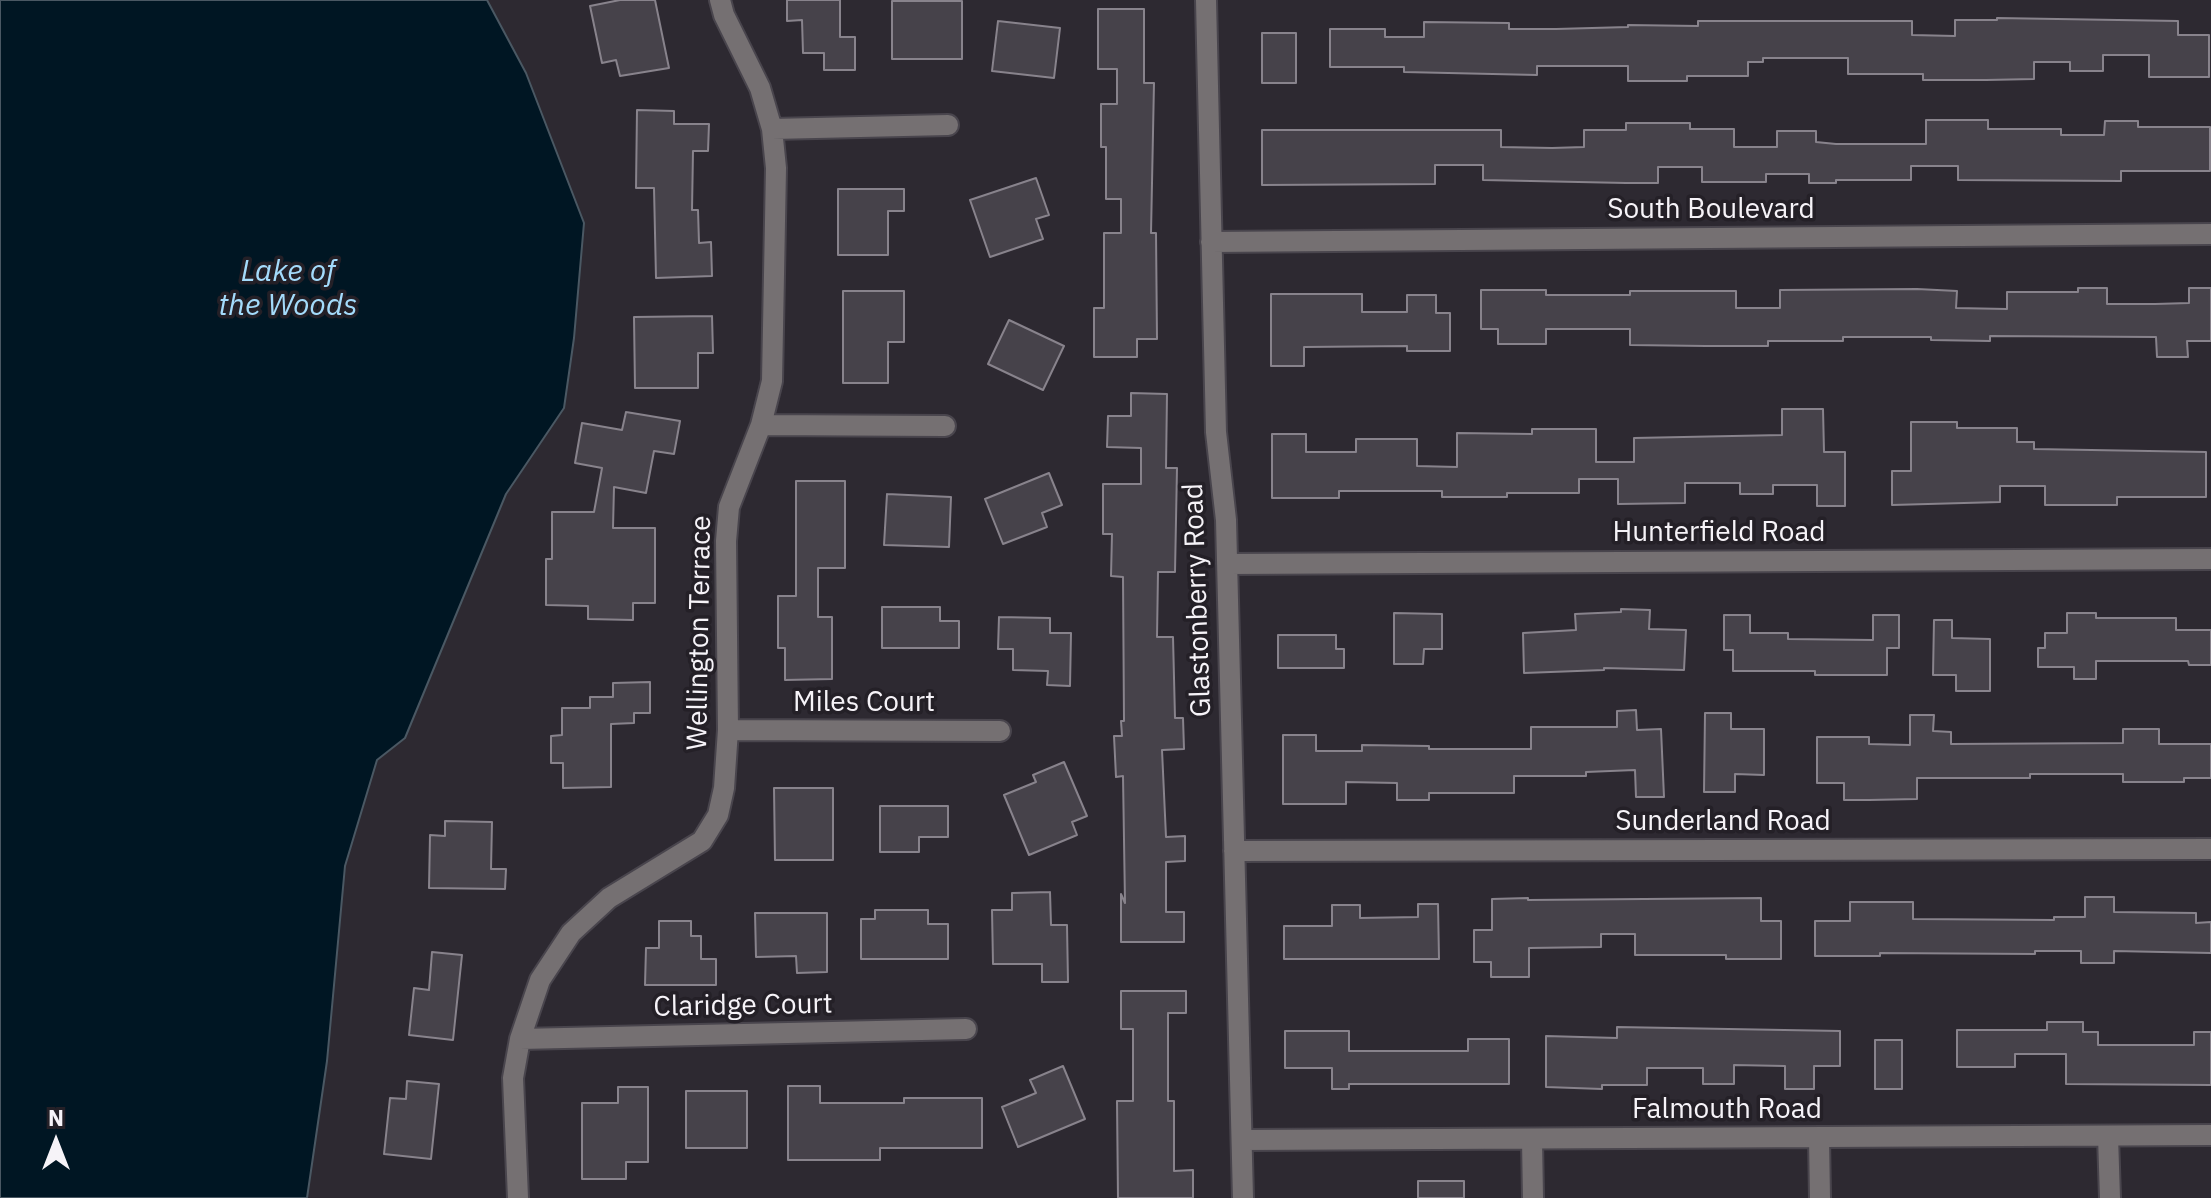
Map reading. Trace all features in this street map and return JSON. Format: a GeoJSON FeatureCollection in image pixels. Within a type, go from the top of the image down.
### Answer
{"type":"FeatureCollection","features":[{"type":"Feature","properties":{"kind":"street","name":"Wellington Terrace"},"geometry":{"type":"LineString","coordinates":[[518,1198],[513,1078],[520,1039],[540,980],[571,933],[609,898],[702,841],[718,815],[724,788],[728,730],[726,541],[729,507],[761,425],[772,381],[776,168],[772,129],[760,88],[724,15],[720,0]]}},
{"type":"Feature","properties":{"kind":"street","name":"Glastonberry Road"},"geometry":{"type":"LineString","coordinates":[[1206,0],[1216,432],[1226,520],[1243,1198]]}},
{"type":"Feature","properties":{"kind":"street"},"geometry":{"type":"LineString","coordinates":[[772,129],[948,125]]}},
{"type":"Feature","properties":{"kind":"street","name":"South Boulevard"},"geometry":{"type":"LineString","coordinates":[[1211,242],[2211,234]]}},
{"type":"Feature","properties":{"kind":"street"},"geometry":{"type":"LineString","coordinates":[[761,425],[945,426]]}},
{"type":"Feature","properties":{"kind":"street","name":"Hunterfield Road"},"geometry":{"type":"LineString","coordinates":[[1227,564],[2211,559]]}},
{"type":"Feature","properties":{"kind":"street","name":"Miles Court"},"geometry":{"type":"LineString","coordinates":[[728,730],[1000,731]]}},
{"type":"Feature","properties":{"kind":"street","name":"Sunderland Road"},"geometry":{"type":"LineString","coordinates":[[1234,851],[2211,849]]}},
{"type":"Feature","properties":{"kind":"street","name":"Claridge Court"},"geometry":{"type":"LineString","coordinates":[[520,1039],[966,1029]]}},
{"type":"Feature","properties":{"kind":"street","name":"Falmouth Road"},"geometry":{"type":"LineString","coordinates":[[1243,1140],[2211,1135]]}},
{"type":"Feature","properties":{"kind":"street"},"geometry":{"type":"LineString","coordinates":[[2108,1136],[2110,1198]]}},
{"type":"Feature","properties":{"kind":"street"},"geometry":{"type":"LineString","coordinates":[[1819,1137],[1820,1198]]}},
{"type":"Feature","properties":{"kind":"street"},"geometry":{"type":"LineString","coordinates":[[1532,1139],[1533,1198]]}},
{"type":"Feature","properties":{"kind":"water","name":"Lake of the Woods"},"geometry":{"type":"Polygon","coordinates":[[[0,0],[487,0],[526,73],[584,223],[574,338],[564,408],[506,494],[405,738],[377,760],[345,866],[327,1061],[307,1198],[0,1198],[0,0]]]}},
{"type":"Feature","properties":{"kind":"building"},"geometry":{"type":"Polygon","coordinates":[[[620,0],[655,0],[669,68],[620,76],[616,60],[602,63],[590,6],[620,0]]]}},
{"type":"Feature","properties":{"kind":"building"},"geometry":{"type":"Polygon","coordinates":[[[787,0],[840,0],[840,37],[855,37],[855,70],[824,70],[824,53],[803,53],[802,20],[787,21],[787,0]]]}},
{"type":"Feature","properties":{"kind":"building"},"geometry":{"type":"Polygon","coordinates":[[[892,1],[962,1],[962,59],[892,59],[892,1]]]}},
{"type":"Feature","properties":{"kind":"building"},"geometry":{"type":"Polygon","coordinates":[[[1098,9],[1144,9],[1144,83],[1154,83],[1151,233],[1156,233],[1157,339],[1137,339],[1137,357],[1094,357],[1094,308],[1104,308],[1104,233],[1121,233],[1121,199],[1106,199],[1106,147],[1101,147],[1101,104],[1117,104],[1117,69],[1098,69],[1098,9]]]}},
{"type":"Feature","properties":{"kind":"building"},"geometry":{"type":"Polygon","coordinates":[[[1955,20],[2178,21],[2178,35],[2209,35],[2209,77],[2149,77],[2149,55],[2103,55],[2103,71],[2070,71],[2070,62],[2034,62],[2034,79],[1986,80],[1923,80],[1923,74],[1848,74],[1848,58],[1763,58],[1763,62],[1748,62],[1748,76],[1687,76],[1687,81],[1628,81],[1628,66],[1537,66],[1537,75],[1404,72],[1404,67],[1330,67],[1330,29],[1385,29],[1385,37],[1424,37],[1424,22],[1509,23],[1509,29],[1556,29],[1628,25],[1698,26],[1698,21],[1912,21],[1912,35],[1955,36],[1955,20]]]}},
{"type":"Feature","properties":{"kind":"building"},"geometry":{"type":"Polygon","coordinates":[[[998,21],[1060,28],[1054,78],[992,71],[998,21]]]}},
{"type":"Feature","properties":{"kind":"building"},"geometry":{"type":"Polygon","coordinates":[[[1262,33],[1296,33],[1296,83],[1262,83],[1262,33]]]}},
{"type":"Feature","properties":{"kind":"building"},"geometry":{"type":"Polygon","coordinates":[[[637,110],[674,111],[674,124],[709,124],[708,151],[693,151],[692,210],[698,210],[699,243],[711,242],[712,276],[656,278],[654,188],[636,188],[637,110]]]}},
{"type":"Feature","properties":{"kind":"building"},"geometry":{"type":"Polygon","coordinates":[[[1926,120],[1988,120],[1988,129],[2061,129],[2061,135],[2104,135],[2105,121],[2138,121],[2138,127],[2210,127],[2210,171],[2121,171],[2121,181],[1958,180],[1958,166],[1911,166],[1911,180],[1809,183],[1809,174],[1766,174],[1766,182],[1702,182],[1702,167],[1658,167],[1658,183],[1626,183],[1483,180],[1483,165],[1435,165],[1435,184],[1262,185],[1262,130],[1501,130],[1501,147],[1552,148],[1584,147],[1584,130],[1626,130],[1626,123],[1690,123],[1690,129],[1734,129],[1734,147],[1777,147],[1777,131],[1816,131],[1816,142],[1836,144],[1926,144],[1926,120]]]}},
{"type":"Feature","properties":{"kind":"building"},"geometry":{"type":"Polygon","coordinates":[[[1036,178],[1049,215],[1036,219],[1043,239],[990,257],[970,200],[1036,178]]]}},
{"type":"Feature","properties":{"kind":"building"},"geometry":{"type":"Polygon","coordinates":[[[838,189],[904,189],[904,211],[888,211],[888,255],[838,255],[838,189]]]}},
{"type":"Feature","properties":{"kind":"building"},"geometry":{"type":"Polygon","coordinates":[[[2078,288],[2107,288],[2107,304],[2155,304],[2189,303],[2189,288],[2211,288],[2211,341],[2187,341],[2188,357],[2157,357],[2156,337],[1990,336],[1990,341],[1843,337],[1843,341],[1768,341],[1768,346],[1706,346],[1630,345],[1630,329],[1546,329],[1546,344],[1498,344],[1498,329],[1481,329],[1481,290],[1546,290],[1546,295],[1736,291],[1736,308],[1780,308],[1780,290],[1917,289],[1957,291],[1956,308],[2007,309],[2007,292],[2078,292],[2078,288]]]}},
{"type":"Feature","properties":{"kind":"building"},"geometry":{"type":"Polygon","coordinates":[[[843,291],[904,291],[904,342],[888,342],[888,383],[843,383],[843,291]]]}},
{"type":"Feature","properties":{"kind":"building"},"geometry":{"type":"Polygon","coordinates":[[[1271,294],[1362,294],[1362,312],[1407,312],[1407,295],[1436,295],[1436,313],[1450,313],[1450,351],[1407,351],[1407,346],[1304,347],[1304,366],[1271,366],[1271,294]]]}},
{"type":"Feature","properties":{"kind":"building"},"geometry":{"type":"Polygon","coordinates":[[[712,316],[713,353],[698,353],[698,388],[635,388],[634,317],[712,316]]]}},
{"type":"Feature","properties":{"kind":"building"},"geometry":{"type":"Polygon","coordinates":[[[1009,320],[1064,346],[1043,390],[988,364],[1009,320]]]}},
{"type":"Feature","properties":{"kind":"building"},"geometry":{"type":"Polygon","coordinates":[[[1131,393],[1167,394],[1166,468],[1177,468],[1175,572],[1158,572],[1157,637],[1173,637],[1175,718],[1183,718],[1184,749],[1162,750],[1166,837],[1185,836],[1185,861],[1166,862],[1166,912],[1184,912],[1184,942],[1121,942],[1121,894],[1125,903],[1123,776],[1116,777],[1114,736],[1122,736],[1121,721],[1124,721],[1123,577],[1111,576],[1112,534],[1103,534],[1103,484],[1141,484],[1141,448],[1107,447],[1108,416],[1131,416],[1131,393]]]}},
{"type":"Feature","properties":{"kind":"building"},"geometry":{"type":"Polygon","coordinates":[[[1782,409],[1823,409],[1824,452],[1845,452],[1845,506],[1817,506],[1817,485],[1773,485],[1773,494],[1740,494],[1740,483],[1685,483],[1685,503],[1618,504],[1618,479],[1579,479],[1579,493],[1507,493],[1507,497],[1442,497],[1442,491],[1339,491],[1339,498],[1272,498],[1272,434],[1306,434],[1306,452],[1356,452],[1356,439],[1417,439],[1417,466],[1457,467],[1457,433],[1532,434],[1532,429],[1596,429],[1596,462],[1634,462],[1634,438],[1782,435],[1782,409]]]}},
{"type":"Feature","properties":{"kind":"building"},"geometry":{"type":"Polygon","coordinates":[[[626,412],[680,421],[674,454],[654,451],[646,493],[614,487],[613,528],[655,528],[655,603],[633,603],[633,620],[588,619],[588,606],[546,605],[546,559],[552,559],[552,512],[594,512],[602,468],[575,463],[582,423],[622,430],[626,412]]]}},
{"type":"Feature","properties":{"kind":"building"},"geometry":{"type":"Polygon","coordinates":[[[1911,422],[1957,422],[1957,428],[2017,428],[2017,442],[2034,442],[2034,449],[2206,452],[2206,497],[2117,497],[2117,505],[2045,505],[2045,486],[2000,486],[2000,502],[1892,505],[1892,471],[1911,471],[1911,422]]]}},
{"type":"Feature","properties":{"kind":"building"},"geometry":{"type":"Polygon","coordinates":[[[1049,473],[1062,505],[1042,513],[1047,527],[1003,544],[985,499],[1049,473]]]}},
{"type":"Feature","properties":{"kind":"building"},"geometry":{"type":"Polygon","coordinates":[[[796,481],[845,481],[845,568],[818,568],[818,617],[832,617],[832,679],[785,680],[785,648],[778,648],[778,596],[796,596],[796,481]]]}},
{"type":"Feature","properties":{"kind":"building"},"geometry":{"type":"Polygon","coordinates":[[[887,494],[951,497],[949,547],[884,545],[887,494]]]}},
{"type":"Feature","properties":{"kind":"building"},"geometry":{"type":"Polygon","coordinates":[[[882,607],[940,607],[940,621],[959,621],[959,648],[882,648],[882,607]]]}},
{"type":"Feature","properties":{"kind":"building"},"geometry":{"type":"Polygon","coordinates":[[[1621,609],[1650,610],[1649,629],[1686,630],[1684,670],[1604,668],[1524,673],[1523,633],[1576,630],[1575,614],[1621,612],[1621,609]]]}},
{"type":"Feature","properties":{"kind":"building"},"geometry":{"type":"Polygon","coordinates":[[[1394,613],[1442,614],[1442,649],[1424,649],[1423,664],[1394,664],[1394,613]]]}},
{"type":"Feature","properties":{"kind":"building"},"geometry":{"type":"Polygon","coordinates":[[[2067,613],[2096,613],[2096,618],[2176,618],[2176,630],[2211,630],[2211,665],[2189,665],[2188,661],[2096,661],[2096,679],[2074,679],[2074,667],[2038,667],[2038,648],[2045,648],[2045,633],[2067,633],[2067,613]]]}},
{"type":"Feature","properties":{"kind":"building"},"geometry":{"type":"Polygon","coordinates":[[[1724,615],[1750,615],[1750,633],[1788,633],[1788,639],[1873,640],[1873,615],[1899,615],[1899,648],[1887,648],[1887,675],[1733,671],[1733,650],[1724,650],[1724,615]]]}},
{"type":"Feature","properties":{"kind":"building"},"geometry":{"type":"Polygon","coordinates":[[[999,617],[1050,618],[1050,633],[1071,633],[1070,686],[1047,685],[1048,671],[1013,670],[1013,649],[998,649],[999,617]]]}},
{"type":"Feature","properties":{"kind":"building"},"geometry":{"type":"Polygon","coordinates":[[[1934,620],[1952,620],[1952,638],[1990,639],[1990,691],[1956,691],[1956,675],[1933,675],[1934,620]]]}},
{"type":"Feature","properties":{"kind":"building"},"geometry":{"type":"Polygon","coordinates":[[[1278,635],[1336,635],[1336,649],[1344,649],[1344,668],[1278,668],[1278,635]]]}},
{"type":"Feature","properties":{"kind":"building"},"geometry":{"type":"Polygon","coordinates":[[[650,682],[650,713],[634,713],[634,723],[611,724],[611,787],[563,788],[563,763],[551,763],[551,736],[562,735],[562,708],[590,708],[590,697],[613,697],[613,683],[650,682]]]}},
{"type":"Feature","properties":{"kind":"building"},"geometry":{"type":"Polygon","coordinates":[[[1636,710],[1637,730],[1661,729],[1664,797],[1636,797],[1635,770],[1586,772],[1586,776],[1514,776],[1514,793],[1429,793],[1429,800],[1397,800],[1397,783],[1346,782],[1346,804],[1283,804],[1283,735],[1316,735],[1316,751],[1362,751],[1362,745],[1429,746],[1429,749],[1531,749],[1531,727],[1617,727],[1617,711],[1636,710]]]}},
{"type":"Feature","properties":{"kind":"building"},"geometry":{"type":"Polygon","coordinates":[[[1705,713],[1731,713],[1731,729],[1764,729],[1764,775],[1735,774],[1735,792],[1704,792],[1705,713]]]}},
{"type":"Feature","properties":{"kind":"building"},"geometry":{"type":"Polygon","coordinates":[[[1910,715],[1934,715],[1933,731],[1951,732],[1951,744],[2123,743],[2123,729],[2159,729],[2159,744],[2211,744],[2211,778],[2184,778],[2184,782],[2123,782],[2123,774],[2030,774],[2030,778],[1917,778],[1917,799],[1869,800],[1844,800],[1844,783],[1817,783],[1817,737],[1869,737],[1869,744],[1910,745],[1910,715]]]}},
{"type":"Feature","properties":{"kind":"building"},"geometry":{"type":"Polygon","coordinates":[[[1064,762],[1087,816],[1072,822],[1077,835],[1029,855],[1004,795],[1036,782],[1033,775],[1064,762]]]}},
{"type":"Feature","properties":{"kind":"building"},"geometry":{"type":"Polygon","coordinates":[[[774,788],[833,788],[833,860],[775,860],[774,788]]]}},
{"type":"Feature","properties":{"kind":"building"},"geometry":{"type":"Polygon","coordinates":[[[880,806],[948,806],[948,837],[919,837],[919,852],[880,852],[880,806]]]}},
{"type":"Feature","properties":{"kind":"building"},"geometry":{"type":"Polygon","coordinates":[[[445,821],[492,822],[491,869],[506,869],[505,889],[429,888],[430,835],[445,836],[445,821]]]}},
{"type":"Feature","properties":{"kind":"building"},"geometry":{"type":"Polygon","coordinates":[[[1050,892],[1051,925],[1067,925],[1068,982],[1042,982],[1042,964],[993,964],[992,910],[1012,910],[1012,893],[1050,892]]]}},
{"type":"Feature","properties":{"kind":"building"},"geometry":{"type":"Polygon","coordinates":[[[2085,897],[2114,897],[2114,912],[2196,913],[2196,923],[2211,922],[2211,953],[2114,951],[2114,963],[2081,963],[2081,951],[1815,956],[1815,921],[1850,921],[1850,902],[1913,902],[1913,919],[2054,920],[2054,917],[2085,917],[2085,897]]]}},
{"type":"Feature","properties":{"kind":"building"},"geometry":{"type":"Polygon","coordinates":[[[1761,898],[1761,921],[1781,921],[1781,959],[1726,959],[1726,955],[1635,955],[1635,934],[1601,934],[1601,947],[1529,948],[1529,977],[1491,977],[1491,962],[1474,962],[1474,930],[1492,930],[1492,899],[1761,898]]]}},
{"type":"Feature","properties":{"kind":"building"},"geometry":{"type":"Polygon","coordinates":[[[1418,904],[1438,904],[1439,959],[1284,959],[1284,926],[1332,926],[1332,905],[1360,905],[1360,918],[1418,917],[1418,904]]]}},
{"type":"Feature","properties":{"kind":"building"},"geometry":{"type":"Polygon","coordinates":[[[875,910],[928,910],[928,924],[948,924],[948,959],[861,959],[861,919],[875,919],[875,910]]]}},
{"type":"Feature","properties":{"kind":"building"},"geometry":{"type":"Polygon","coordinates":[[[755,913],[827,913],[827,972],[797,973],[796,956],[756,957],[755,913]]]}},
{"type":"Feature","properties":{"kind":"building"},"geometry":{"type":"Polygon","coordinates":[[[659,921],[691,921],[691,936],[701,936],[701,959],[716,959],[716,985],[645,985],[646,948],[659,948],[659,921]]]}},
{"type":"Feature","properties":{"kind":"building"},"geometry":{"type":"Polygon","coordinates":[[[432,952],[462,955],[453,1040],[409,1035],[414,988],[429,990],[432,952]]]}},
{"type":"Feature","properties":{"kind":"building"},"geometry":{"type":"Polygon","coordinates":[[[1121,991],[1186,991],[1186,1013],[1168,1013],[1168,1101],[1174,1101],[1174,1171],[1193,1170],[1193,1198],[1118,1198],[1117,1101],[1133,1101],[1133,1029],[1121,1029],[1121,991]]]}},
{"type":"Feature","properties":{"kind":"building"},"geometry":{"type":"Polygon","coordinates":[[[2047,1022],[2083,1022],[2083,1032],[2098,1032],[2098,1045],[2194,1045],[2194,1032],[2211,1032],[2211,1085],[2066,1084],[2066,1054],[2015,1054],[2015,1067],[1957,1067],[1957,1030],[2047,1030],[2047,1022]]]}},
{"type":"Feature","properties":{"kind":"building"},"geometry":{"type":"Polygon","coordinates":[[[1617,1027],[1840,1031],[1840,1066],[1814,1066],[1814,1089],[1785,1089],[1785,1066],[1734,1065],[1734,1084],[1703,1084],[1703,1068],[1647,1068],[1647,1085],[1602,1085],[1602,1089],[1546,1087],[1546,1036],[1617,1038],[1617,1027]]]}},
{"type":"Feature","properties":{"kind":"building"},"geometry":{"type":"Polygon","coordinates":[[[1285,1031],[1349,1031],[1349,1051],[1468,1051],[1468,1039],[1509,1039],[1509,1084],[1349,1084],[1349,1089],[1332,1089],[1332,1068],[1285,1068],[1285,1031]]]}},
{"type":"Feature","properties":{"kind":"building"},"geometry":{"type":"Polygon","coordinates":[[[1875,1040],[1902,1040],[1902,1089],[1875,1089],[1875,1040]]]}},
{"type":"Feature","properties":{"kind":"building"},"geometry":{"type":"Polygon","coordinates":[[[1063,1066],[1085,1119],[1018,1147],[1002,1107],[1036,1093],[1030,1080],[1063,1066]]]}},
{"type":"Feature","properties":{"kind":"building"},"geometry":{"type":"Polygon","coordinates":[[[407,1081],[439,1084],[431,1159],[384,1154],[390,1098],[406,1099],[407,1081]]]}},
{"type":"Feature","properties":{"kind":"building"},"geometry":{"type":"Polygon","coordinates":[[[788,1086],[820,1086],[820,1103],[904,1103],[904,1098],[982,1098],[982,1148],[880,1148],[880,1160],[788,1160],[788,1086]]]}},
{"type":"Feature","properties":{"kind":"building"},"geometry":{"type":"Polygon","coordinates":[[[618,1087],[648,1087],[648,1162],[626,1162],[626,1179],[582,1179],[582,1103],[618,1103],[618,1087]]]}},
{"type":"Feature","properties":{"kind":"building"},"geometry":{"type":"Polygon","coordinates":[[[686,1091],[747,1091],[747,1148],[686,1148],[686,1091]]]}},
{"type":"Feature","properties":{"kind":"building"},"geometry":{"type":"Polygon","coordinates":[[[1418,1181],[1464,1181],[1464,1198],[1418,1198],[1418,1181]]]}}]}
